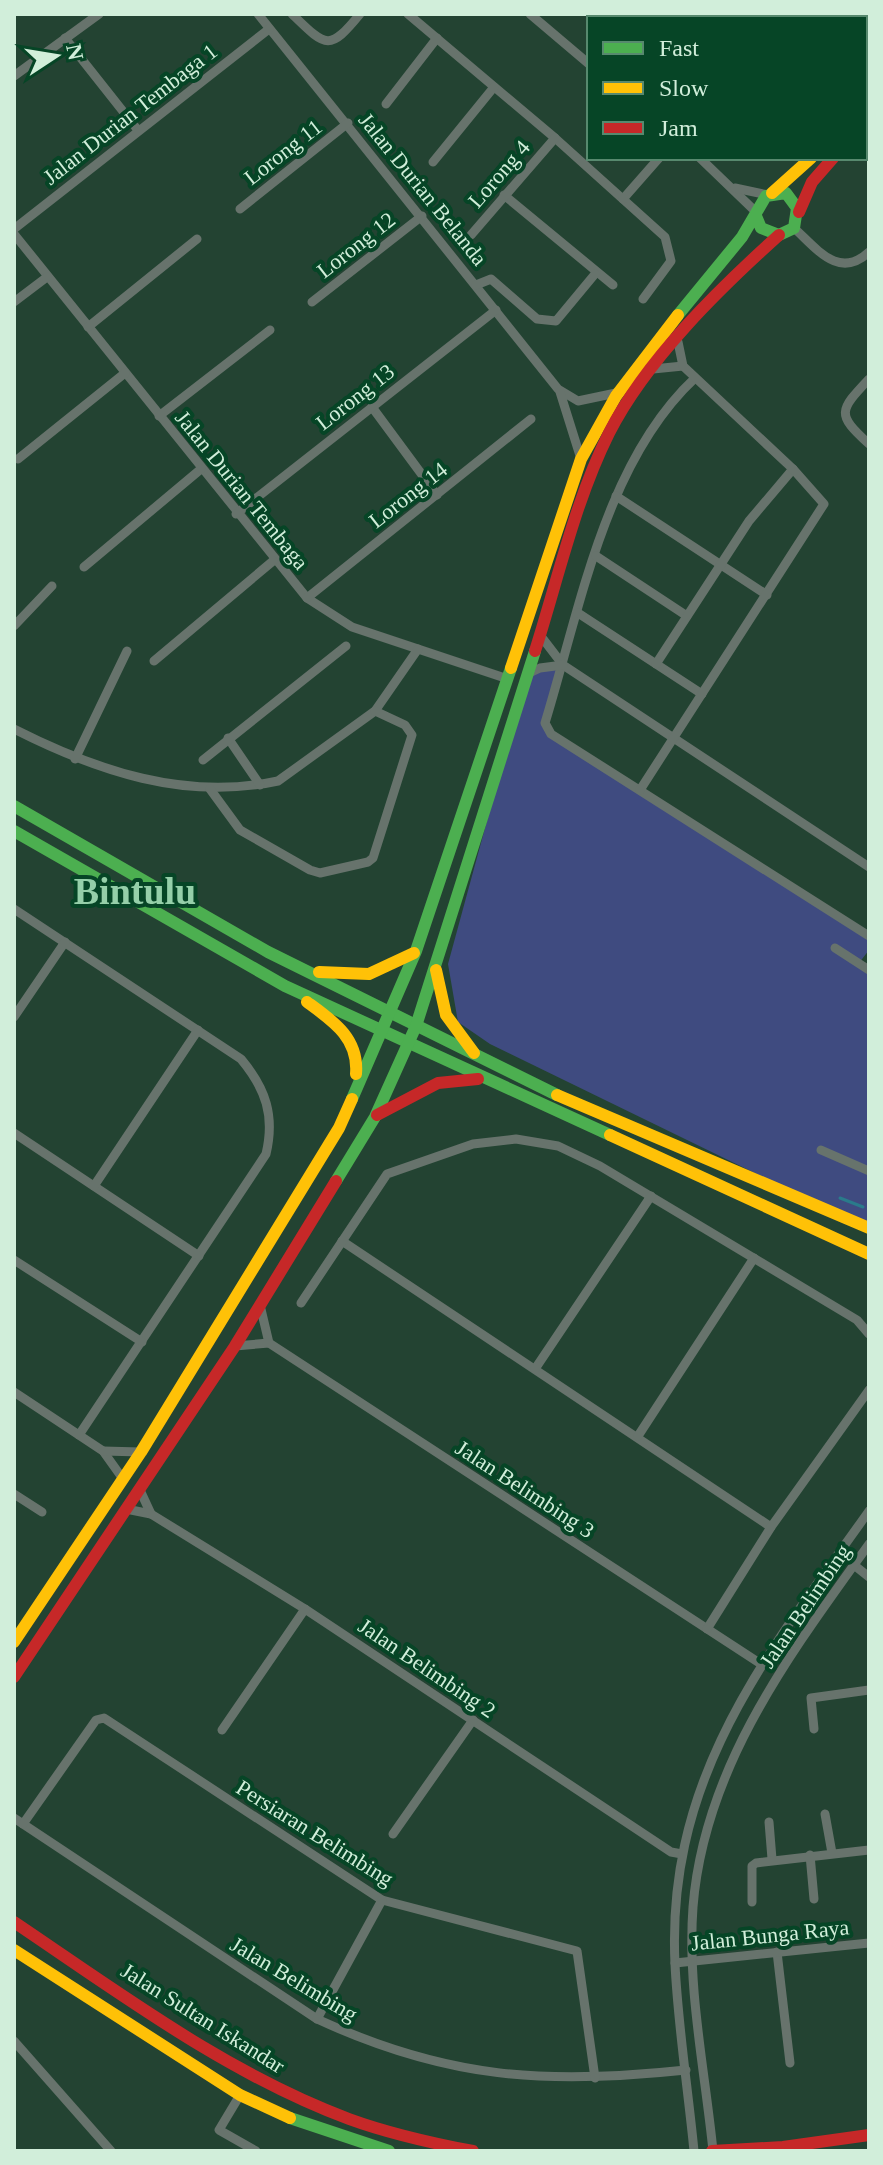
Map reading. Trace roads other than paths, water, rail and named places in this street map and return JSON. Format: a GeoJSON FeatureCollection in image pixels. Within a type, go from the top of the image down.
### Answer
{"type":"FeatureCollection","features":[{"type":"Feature","properties":{"kind":"street"},"geometry":{"type":"LineString","coordinates":[[14,58],[18,72],[99,14]]}},
{"type":"Feature","properties":{"kind":"street","name":"Jalan Durian Belanda"},"geometry":{"type":"LineString","coordinates":[[258,14],[558,389],[581,459]]}},
{"type":"Feature","properties":{"kind":"street"},"geometry":{"type":"LineString","coordinates":[[292,14],[323,41],[332,42],[339,39],[360,14]]}},
{"type":"Feature","properties":{"kind":"street"},"geometry":{"type":"LineString","coordinates":[[408,14],[555,138],[665,237],[670,248],[668,266],[643,299]]}},
{"type":"Feature","properties":{"kind":"street"},"geometry":{"type":"LineString","coordinates":[[530,14],[587,62]]}},
{"type":"Feature","properties":{"kind":"street","name":"Jalan Durian Tembaga 1"},"geometry":{"type":"LineString","coordinates":[[14,231],[137,129],[269,29]]}},
{"type":"Feature","properties":{"kind":"street"},"geometry":{"type":"LineString","coordinates":[[65,38],[137,129]]}},
{"type":"Feature","properties":{"kind":"street"},"geometry":{"type":"LineString","coordinates":[[386,104],[437,38]]}},
{"type":"Feature","properties":{"kind":"street"},"geometry":{"type":"LineString","coordinates":[[433,162],[494,87]]}},
{"type":"Feature","properties":{"kind":"street","name":"Lorong 11"},"geometry":{"type":"LineString","coordinates":[[240,209],[348,123]]}},
{"type":"Feature","properties":{"kind":"street","name":"Lorong 4"},"geometry":{"type":"LineString","coordinates":[[471,235],[555,138]]}},
{"type":"Feature","properties":{"kind":"street"},"geometry":{"type":"LineString","coordinates":[[623,199],[657,160]]}},
{"type":"Feature","properties":{"kind":"street"},"geometry":{"type":"LineString","coordinates":[[702,160],[735,188],[756,214],[761,228],[779,235]]}},
{"type":"Feature","properties":{"kind":"street"},"geometry":{"type":"LineString","coordinates":[[14,1642],[141,1452],[339,1128],[416,951],[581,459],[616,393],[648,347],[770,194],[809,160]]}},
{"type":"Feature","properties":{"kind":"street"},"geometry":{"type":"LineString","coordinates":[[14,1677],[235,1346],[375,1117],[416,1026],[588,483],[615,423],[653,369],[757,254],[779,235],[794,228],[812,182],[831,160]]}},
{"type":"Feature","properties":{"kind":"street"},"geometry":{"type":"LineString","coordinates":[[735,188],[790,196],[799,213]]}},
{"type":"Feature","properties":{"kind":"street"},"geometry":{"type":"LineString","coordinates":[[504,195],[595,274],[613,285]]}},
{"type":"Feature","properties":{"kind":"street","name":"Lorong 12"},"geometry":{"type":"LineString","coordinates":[[312,302],[422,216]]}},
{"type":"Feature","properties":{"kind":"street"},"geometry":{"type":"LineString","coordinates":[[794,228],[840,264],[854,264],[869,252]]}},
{"type":"Feature","properties":{"kind":"street","name":"Jalan Durian Tembaga"},"geometry":{"type":"LineString","coordinates":[[14,231],[47,277],[273,561],[307,598],[352,627],[508,679]]}},
{"type":"Feature","properties":{"kind":"street"},"geometry":{"type":"LineString","coordinates":[[88,327],[197,239]]}},
{"type":"Feature","properties":{"kind":"street"},"geometry":{"type":"LineString","coordinates":[[476,285],[491,279],[537,319],[556,321],[595,274]]}},
{"type":"Feature","properties":{"kind":"street"},"geometry":{"type":"LineString","coordinates":[[14,302],[47,277]]}},
{"type":"Feature","properties":{"kind":"street","name":"Lorong 13"},"geometry":{"type":"LineString","coordinates":[[236,514],[496,310]]}},
{"type":"Feature","properties":{"kind":"street"},"geometry":{"type":"LineString","coordinates":[[159,416],[270,330]]}},
{"type":"Feature","properties":{"kind":"street"},"geometry":{"type":"LineString","coordinates":[[640,790],[824,507],[824,501],[793,469],[683,366],[678,342]]}},
{"type":"Feature","properties":{"kind":"street"},"geometry":{"type":"LineString","coordinates":[[653,369],[683,366]]}},
{"type":"Feature","properties":{"kind":"street"},"geometry":{"type":"LineString","coordinates":[[18,459],[125,373]]}},
{"type":"Feature","properties":{"kind":"street"},"geometry":{"type":"LineString","coordinates":[[695,378],[660,416],[616,496],[545,723],[547,728],[640,790],[869,936]]}},
{"type":"Feature","properties":{"kind":"street"},"geometry":{"type":"LineString","coordinates":[[869,379],[846,404],[844,415],[848,425],[869,444]]}},
{"type":"Feature","properties":{"kind":"street"},"geometry":{"type":"LineString","coordinates":[[558,389],[578,401],[616,393]]}},
{"type":"Feature","properties":{"kind":"street"},"geometry":{"type":"LineString","coordinates":[[372,407],[437,495]]}},
{"type":"Feature","properties":{"kind":"street","name":"Lorong 14"},"geometry":{"type":"LineString","coordinates":[[307,598],[531,419]]}},
{"type":"Feature","properties":{"kind":"street"},"geometry":{"type":"LineString","coordinates":[[84,567],[201,469]]}},
{"type":"Feature","properties":{"kind":"street"},"geometry":{"type":"LineString","coordinates":[[656,664],[758,508],[793,469]]}},
{"type":"Feature","properties":{"kind":"street"},"geometry":{"type":"LineString","coordinates":[[616,496],[767,595]]}},
{"type":"Feature","properties":{"kind":"street"},"geometry":{"type":"LineString","coordinates":[[596,556],[687,616]]}},
{"type":"Feature","properties":{"kind":"street"},"geometry":{"type":"LineString","coordinates":[[154,661],[273,561]]}},
{"type":"Feature","properties":{"kind":"street"},"geometry":{"type":"LineString","coordinates":[[14,626],[52,586]]}},
{"type":"Feature","properties":{"kind":"street"},"geometry":{"type":"LineString","coordinates":[[578,613],[702,694]]}},
{"type":"Feature","properties":{"kind":"street"},"geometry":{"type":"LineString","coordinates":[[540,635],[563,665],[869,867]]}},
{"type":"Feature","properties":{"kind":"street"},"geometry":{"type":"LineString","coordinates":[[203,760],[346,646]]}},
{"type":"Feature","properties":{"kind":"street"},"geometry":{"type":"LineString","coordinates":[[14,729],[75,759],[116,774],[210,789],[260,785],[278,781],[375,711],[418,649]]}},
{"type":"Feature","properties":{"kind":"street"},"geometry":{"type":"LineString","coordinates":[[75,759],[127,651]]}},
{"type":"Feature","properties":{"kind":"street"},"geometry":{"type":"LineString","coordinates":[[527,674],[540,668],[563,665]]}},
{"type":"Feature","properties":{"kind":"street"},"geometry":{"type":"LineString","coordinates":[[210,789],[240,830],[310,870],[320,873],[368,862],[373,858],[412,735],[405,725],[375,711]]}},
{"type":"Feature","properties":{"kind":"street"},"geometry":{"type":"LineString","coordinates":[[228,738],[260,785]]}},
{"type":"Feature","properties":{"kind":"street"},"geometry":{"type":"LineString","coordinates":[[14,806],[308,971],[482,1060],[869,1227]]}},
{"type":"Feature","properties":{"kind":"street"},"geometry":{"type":"LineString","coordinates":[[14,831],[285,986],[869,1254]]}},
{"type":"Feature","properties":{"kind":"street"},"geometry":{"type":"LineString","coordinates":[[14,909],[241,1059],[256,1077],[268,1102],[272,1131],[266,1154],[79,1435]]}},
{"type":"Feature","properties":{"kind":"street"},"geometry":{"type":"LineString","coordinates":[[14,1017],[65,942]]}},
{"type":"Feature","properties":{"kind":"street"},"geometry":{"type":"LineString","coordinates":[[835,948],[869,970]]}},
{"type":"Feature","properties":{"kind":"street"},"geometry":{"type":"LineString","coordinates":[[440,949],[435,973],[440,1000],[451,1027],[482,1060]]}},
{"type":"Feature","properties":{"kind":"street"},"geometry":{"type":"LineString","coordinates":[[308,971],[366,977],[389,971],[416,951]]}},
{"type":"Feature","properties":{"kind":"street"},"geometry":{"type":"LineString","coordinates":[[285,986],[337,1022],[349,1038],[359,1061],[352,1097]]}},
{"type":"Feature","properties":{"kind":"street"},"geometry":{"type":"LineString","coordinates":[[94,1186],[198,1030]]}},
{"type":"Feature","properties":{"kind":"street"},"geometry":{"type":"LineString","coordinates":[[375,1117],[401,1099],[440,1083],[468,1078],[485,1080]]}},
{"type":"Feature","properties":{"kind":"street"},"geometry":{"type":"LineString","coordinates":[[14,1133],[199,1256]]}},
{"type":"Feature","properties":{"kind":"street"},"geometry":{"type":"LineString","coordinates":[[301,1303],[387,1174],[473,1144],[516,1139],[558,1146],[651,1196],[857,1320],[869,1334]]}},
{"type":"Feature","properties":{"kind":"street"},"geometry":{"type":"LineString","coordinates":[[821,1150],[869,1171]]}},
{"type":"Feature","properties":{"kind":"street"},"geometry":{"type":"LineString","coordinates":[[535,1369],[651,1196]]}},
{"type":"Feature","properties":{"kind":"street"},"geometry":{"type":"LineString","coordinates":[[342,1241],[771,1527]]}},
{"type":"Feature","properties":{"kind":"street"},"geometry":{"type":"LineString","coordinates":[[638,1436],[754,1258]]}},
{"type":"Feature","properties":{"kind":"street"},"geometry":{"type":"LineString","coordinates":[[14,1260],[142,1342]]}},
{"type":"Feature","properties":{"kind":"street"},"geometry":{"type":"LineString","coordinates":[[235,1346],[269,1343],[260,1305]]}},
{"type":"Feature","properties":{"kind":"street","name":"Jalan Belimbing 3"},"geometry":{"type":"LineString","coordinates":[[269,1343],[761,1664]]}},
{"type":"Feature","properties":{"kind":"street"},"geometry":{"type":"LineString","coordinates":[[707,1629],[771,1527],[869,1390]]}},
{"type":"Feature","properties":{"kind":"street"},"geometry":{"type":"LineString","coordinates":[[15,1396],[103,1451],[123,1479]]}},
{"type":"Feature","properties":{"kind":"street"},"geometry":{"type":"LineString","coordinates":[[103,1451],[141,1452]]}},
{"type":"Feature","properties":{"kind":"street"},"geometry":{"type":"LineString","coordinates":[[139,1488],[151,1514]]}},
{"type":"Feature","properties":{"kind":"street"},"geometry":{"type":"LineString","coordinates":[[14,1494],[42,1512]]}},
{"type":"Feature","properties":{"kind":"street","name":"Jalan Belimbing 2"},"geometry":{"type":"LineString","coordinates":[[126,1509],[151,1514],[305,1609],[671,1852],[682,1854]]}},
{"type":"Feature","properties":{"kind":"street","name":"Jalan Belimbing"},"geometry":{"type":"LineString","coordinates":[[694,2151],[675,1963],[682,1854],[713,1752],[761,1664],[869,1511]]}},
{"type":"Feature","properties":{"kind":"street","name":"Jalan Belimbing"},"geometry":{"type":"LineString","coordinates":[[712,2151],[693,1962],[693,1909],[700,1852],[728,1767],[755,1711],[869,1544]]}},
{"type":"Feature","properties":{"kind":"street"},"geometry":{"type":"LineString","coordinates":[[854,1565],[869,1577]]}},
{"type":"Feature","properties":{"kind":"street"},"geometry":{"type":"LineString","coordinates":[[222,1730],[305,1609]]}},
{"type":"Feature","properties":{"kind":"street"},"geometry":{"type":"LineString","coordinates":[[814,1729],[811,1698],[869,1690]]}},
{"type":"Feature","properties":{"kind":"street","name":"Persiaran Belimbing"},"geometry":{"type":"LineString","coordinates":[[18,1821],[96,1720],[104,1718],[382,1900],[577,1951],[595,2078]]}},
{"type":"Feature","properties":{"kind":"street"},"geometry":{"type":"LineString","coordinates":[[393,1834],[473,1720]]}},
{"type":"Feature","properties":{"kind":"street"},"geometry":{"type":"LineString","coordinates":[[825,1814],[832,1853]]}},
{"type":"Feature","properties":{"kind":"street","name":"Jalan Belimbing"},"geometry":{"type":"LineString","coordinates":[[18,1821],[317,2019],[367,2043],[476,2072],[536,2078],[595,2078],[686,2070]]}},
{"type":"Feature","properties":{"kind":"street"},"geometry":{"type":"LineString","coordinates":[[769,1822],[772,1859]]}},
{"type":"Feature","properties":{"kind":"street"},"geometry":{"type":"LineString","coordinates":[[752,1902],[752,1866],[772,1859],[869,1850]]}},
{"type":"Feature","properties":{"kind":"street"},"geometry":{"type":"LineString","coordinates":[[810,1855],[814,1899]]}},
{"type":"Feature","properties":{"kind":"street"},"geometry":{"type":"LineString","coordinates":[[317,2019],[382,1900]]}},
{"type":"Feature","properties":{"kind":"street","name":"Jalan Sultan Iskandar"},"geometry":{"type":"LineString","coordinates":[[14,1922],[224,2059],[291,2095],[362,2124],[432,2146],[473,2151]]}},
{"type":"Feature","properties":{"kind":"street","name":"Jalan Bunga Raya"},"geometry":{"type":"LineString","coordinates":[[675,1963],[869,1943]]}},
{"type":"Feature","properties":{"kind":"street","name":"Jalan Sultan Iskandar"},"geometry":{"type":"LineString","coordinates":[[14,1951],[240,2095],[280,2115],[389,2151]]}},
{"type":"Feature","properties":{"kind":"street"},"geometry":{"type":"LineString","coordinates":[[777,1952],[790,2063]]}},
{"type":"Feature","properties":{"kind":"street"},"geometry":{"type":"LineString","coordinates":[[14,2041],[111,2151]]}},
{"type":"Feature","properties":{"kind":"street"},"geometry":{"type":"LineString","coordinates":[[240,2095],[219,2130],[256,2151]]}},
{"type":"Feature","properties":{"kind":"street"},"geometry":{"type":"LineString","coordinates":[[712,2151],[783,2147],[869,2135]]}},
{"type":"Feature","properties":{"kind":"waterway"},"geometry":{"type":"LineString","coordinates":[[840,1198],[863,1207]]}},
{"type":"Feature","properties":{"kind":"district","name":"Bintulu"},"geometry":{"type":"Point","coordinates":[135,891]}}]}
